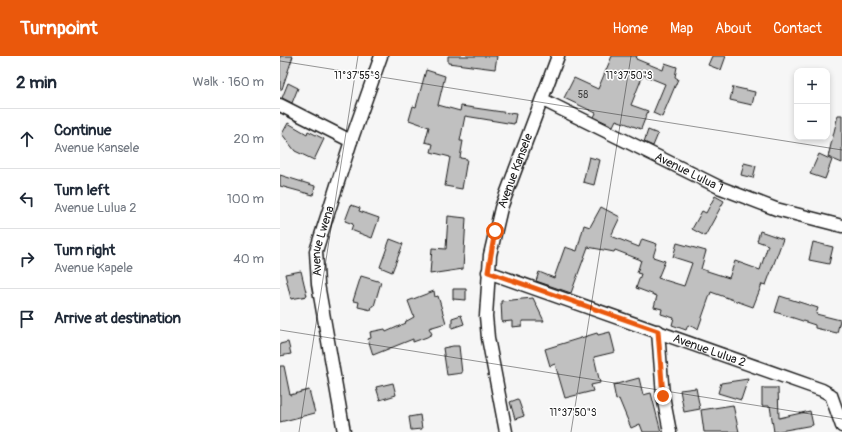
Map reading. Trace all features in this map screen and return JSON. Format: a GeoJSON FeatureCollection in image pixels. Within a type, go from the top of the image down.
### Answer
{"type":"FeatureCollection","features":[{"type":"Feature","properties":{"kind":"street","name":"Avenue Lwena"},"geometry":{"type":"LineString","coordinates":[[344,432],[318,284],[316,256],[319,238],[381,56]]}},
{"type":"Feature","properties":{"kind":"street","name":"Avenue Kansele"},"geometry":{"type":"LineString","coordinates":[[506,432],[488,338],[486,316],[488,272],[495,231],[501,208],[543,100],[558,56]]}},
{"type":"Feature","properties":{"kind":"street","name":"Avenue Lulua 1"},"geometry":{"type":"LineString","coordinates":[[543,100],[721,188],[776,209],[842,226]]}},
{"type":"Feature","properties":{"kind":"street"},"geometry":{"type":"LineString","coordinates":[[280,105],[351,141]]}},
{"type":"Feature","properties":{"kind":"street","name":"Avenue Lulua 2"},"geometry":{"type":"LineString","coordinates":[[488,272],[822,390],[831,395],[842,426]]}},
{"type":"Feature","properties":{"kind":"street"},"geometry":{"type":"LineString","coordinates":[[658,331],[663,396],[670,432]]}},
{"type":"Feature","properties":{"kind":"building"},"geometry":{"type":"Polygon","coordinates":[[[280,56],[293,56],[282,89],[280,89],[280,56]]]}},
{"type":"Feature","properties":{"kind":"building"},"geometry":{"type":"Polygon","coordinates":[[[448,56],[497,56],[495,69],[448,63],[448,56]]]}},
{"type":"Feature","properties":{"kind":"building"},"geometry":{"type":"Polygon","coordinates":[[[612,56],[637,56],[636,59],[663,70],[665,63],[677,67],[675,77],[678,79],[662,117],[653,113],[665,84],[643,75],[631,105],[648,111],[641,129],[616,120],[613,126],[594,117],[596,113],[564,98],[574,78],[598,89],[612,56]]]}},
{"type":"Feature","properties":{"kind":"building"},"geometry":{"type":"Polygon","coordinates":[[[712,56],[726,56],[721,70],[708,65],[712,56]]]}},
{"type":"Feature","properties":{"kind":"building"},"geometry":{"type":"Polygon","coordinates":[[[426,70],[445,76],[438,105],[460,111],[461,106],[516,114],[514,124],[465,116],[460,141],[463,141],[460,158],[467,159],[462,189],[445,186],[450,157],[431,152],[433,144],[425,142],[429,127],[409,120],[413,106],[416,107],[426,70]]]}},
{"type":"Feature","properties":{"kind":"building"},"geometry":{"type":"Polygon","coordinates":[[[288,83],[298,88],[292,103],[282,98],[288,83]]]}},
{"type":"Feature","properties":{"kind":"building"},"geometry":{"type":"Polygon","coordinates":[[[733,87],[755,92],[752,105],[730,100],[733,87]]]}},
{"type":"Feature","properties":{"kind":"building"},"geometry":{"type":"Polygon","coordinates":[[[838,115],[842,115],[842,163],[828,157],[838,115]]]}},
{"type":"Feature","properties":{"kind":"building"},"geometry":{"type":"Polygon","coordinates":[[[288,123],[307,134],[308,131],[324,139],[314,160],[295,151],[282,134],[288,123]]]}},
{"type":"Feature","properties":{"kind":"building"},"geometry":{"type":"Polygon","coordinates":[[[648,130],[658,134],[653,146],[644,142],[648,130]]]}},
{"type":"Feature","properties":{"kind":"building"},"geometry":{"type":"Polygon","coordinates":[[[819,154],[832,160],[825,179],[810,174],[819,154]]]}},
{"type":"Feature","properties":{"kind":"building"},"geometry":{"type":"Polygon","coordinates":[[[589,157],[600,160],[594,185],[583,182],[589,157]]]}},
{"type":"Feature","properties":{"kind":"building"},"geometry":{"type":"Polygon","coordinates":[[[744,163],[756,166],[753,178],[741,175],[744,163]]]}},
{"type":"Feature","properties":{"kind":"building"},"geometry":{"type":"Polygon","coordinates":[[[280,175],[315,186],[313,195],[280,186],[280,175]]]}},
{"type":"Feature","properties":{"kind":"building"},"geometry":{"type":"Polygon","coordinates":[[[715,196],[724,201],[705,236],[692,229],[702,211],[706,213],[715,196]]]}},
{"type":"Feature","properties":{"kind":"building"},"geometry":{"type":"Polygon","coordinates":[[[351,205],[360,208],[359,211],[379,218],[372,238],[351,230],[353,224],[345,221],[351,205]]]}},
{"type":"Feature","properties":{"kind":"building"},"geometry":{"type":"Polygon","coordinates":[[[601,207],[620,217],[611,236],[639,247],[642,239],[657,244],[653,257],[665,261],[658,278],[684,286],[692,263],[673,257],[677,243],[706,251],[701,269],[729,278],[735,261],[760,270],[768,245],[757,241],[760,231],[783,239],[766,285],[762,284],[753,307],[711,292],[698,329],[688,325],[686,330],[672,325],[674,318],[661,314],[662,309],[654,307],[657,296],[636,288],[641,274],[637,273],[641,260],[615,250],[614,252],[588,247],[571,293],[536,281],[539,272],[554,278],[565,247],[577,251],[584,225],[590,227],[601,207]]]}},
{"type":"Feature","properties":{"kind":"building"},"geometry":{"type":"Polygon","coordinates":[[[448,216],[466,218],[463,269],[430,274],[432,248],[446,249],[448,216]]]}},
{"type":"Feature","properties":{"kind":"building"},"geometry":{"type":"Polygon","coordinates":[[[390,239],[403,244],[392,272],[380,267],[390,239]]]}},
{"type":"Feature","properties":{"kind":"building"},"geometry":{"type":"Polygon","coordinates":[[[813,242],[833,247],[829,264],[809,260],[813,242]]]}},
{"type":"Feature","properties":{"kind":"building"},"geometry":{"type":"Polygon","coordinates":[[[301,271],[307,296],[291,299],[285,274],[301,271]]]}},
{"type":"Feature","properties":{"kind":"building"},"geometry":{"type":"Polygon","coordinates":[[[361,276],[381,282],[374,306],[372,306],[371,310],[358,307],[359,302],[353,301],[361,276]]]}},
{"type":"Feature","properties":{"kind":"building"},"geometry":{"type":"Polygon","coordinates":[[[453,289],[466,289],[466,300],[453,299],[453,289]]]}},
{"type":"Feature","properties":{"kind":"building"},"geometry":{"type":"Polygon","coordinates":[[[434,291],[435,297],[438,296],[446,323],[429,328],[432,334],[427,337],[413,342],[413,339],[373,355],[368,339],[371,338],[370,332],[385,329],[386,332],[406,323],[405,322],[414,317],[408,301],[434,291]]]}},
{"type":"Feature","properties":{"kind":"building"},"geometry":{"type":"Polygon","coordinates":[[[780,296],[818,308],[816,314],[840,320],[837,333],[815,328],[815,325],[775,312],[780,296]]]}},
{"type":"Feature","properties":{"kind":"building"},"geometry":{"type":"Polygon","coordinates":[[[533,298],[544,321],[522,321],[522,326],[512,327],[512,321],[502,322],[501,301],[533,298]]]}},
{"type":"Feature","properties":{"kind":"building"},"geometry":{"type":"Polygon","coordinates":[[[461,315],[464,324],[452,328],[452,318],[461,315]]]}},
{"type":"Feature","properties":{"kind":"building"},"geometry":{"type":"Polygon","coordinates":[[[610,332],[615,352],[594,357],[600,383],[591,385],[593,391],[565,398],[555,364],[550,366],[545,349],[597,333],[598,335],[610,332]]]}},
{"type":"Feature","properties":{"kind":"building"},"geometry":{"type":"Polygon","coordinates":[[[288,342],[291,354],[280,356],[280,344],[288,342]]]}},
{"type":"Feature","properties":{"kind":"building"},"geometry":{"type":"Polygon","coordinates":[[[459,346],[462,373],[447,375],[443,348],[459,346]]]}},
{"type":"Feature","properties":{"kind":"building"},"geometry":{"type":"Polygon","coordinates":[[[280,366],[284,366],[290,395],[309,390],[315,413],[280,422],[280,366]]]}},
{"type":"Feature","properties":{"kind":"building"},"geometry":{"type":"Polygon","coordinates":[[[639,378],[643,395],[651,393],[661,432],[643,432],[640,424],[631,428],[619,399],[616,400],[613,385],[639,378]]]}},
{"type":"Feature","properties":{"kind":"building"},"geometry":{"type":"Polygon","coordinates":[[[748,379],[741,400],[718,393],[721,383],[748,379]]]}},
{"type":"Feature","properties":{"kind":"building"},"geometry":{"type":"Polygon","coordinates":[[[393,383],[396,395],[380,400],[376,387],[393,383]]]}},
{"type":"Feature","properties":{"kind":"building"},"geometry":{"type":"Polygon","coordinates":[[[696,388],[700,409],[684,412],[680,390],[696,388]]]}},
{"type":"Feature","properties":{"kind":"building"},"geometry":{"type":"Polygon","coordinates":[[[762,388],[778,388],[779,418],[810,411],[813,425],[774,432],[770,406],[762,406],[762,388]]]}},
{"type":"Feature","properties":{"kind":"building"},"geometry":{"type":"Polygon","coordinates":[[[518,399],[524,416],[515,419],[510,402],[518,399]]]}},
{"type":"Feature","properties":{"kind":"building"},"geometry":{"type":"Polygon","coordinates":[[[733,405],[739,432],[704,432],[701,410],[733,405]]]}},
{"type":"Feature","properties":{"kind":"building"},"geometry":{"type":"Polygon","coordinates":[[[420,415],[422,429],[411,430],[409,417],[420,415]]]}},
{"type":"Feature","properties":{"kind":"route"},"geometry":{"type":"LineString","coordinates":[[495,231],[488,272],[658,331],[663,396]]}}]}
